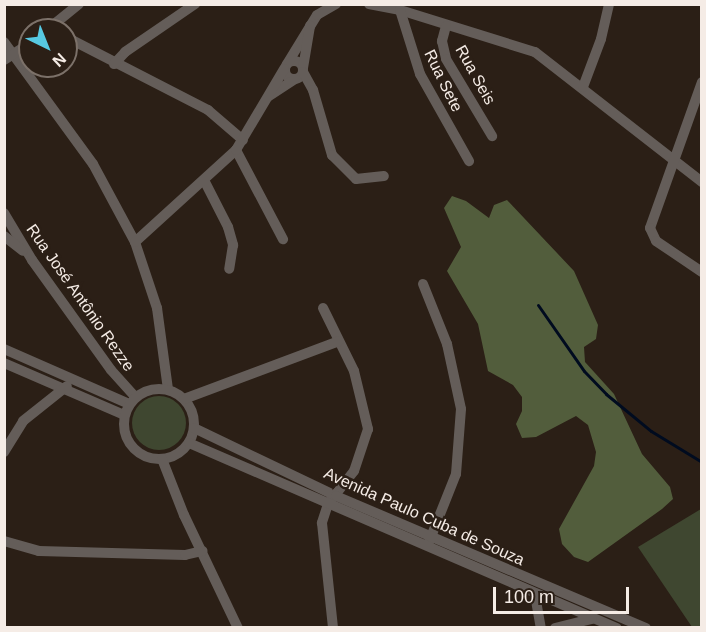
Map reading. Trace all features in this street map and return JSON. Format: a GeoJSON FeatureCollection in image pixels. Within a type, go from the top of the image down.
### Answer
{"type":"FeatureCollection","features":[{"type":"Feature","properties":{"kind":"street"},"geometry":{"type":"LineString","coordinates":[[63,18],[79,4]]}},
{"type":"Feature","properties":{"kind":"street"},"geometry":{"type":"LineString","coordinates":[[114,64],[132,47],[195,4]]}},
{"type":"Feature","properties":{"kind":"street"},"geometry":{"type":"LineString","coordinates":[[135,242],[236,150],[317,15],[336,4]]}},
{"type":"Feature","properties":{"kind":"street"},"geometry":{"type":"LineString","coordinates":[[369,4],[400,10],[446,26],[525,48],[583,87],[674,164],[702,182]]}},
{"type":"Feature","properties":{"kind":"street"},"geometry":{"type":"LineString","coordinates":[[583,87],[601,39],[609,4]]}},
{"type":"Feature","properties":{"kind":"street","name":"Rua Sete"},"geometry":{"type":"LineString","coordinates":[[400,10],[420,74],[469,161]]}},
{"type":"Feature","properties":{"kind":"street"},"geometry":{"type":"LineString","coordinates":[[269,96],[299,75],[310,26]]}},
{"type":"Feature","properties":{"kind":"street","name":"Rua Seis"},"geometry":{"type":"LineString","coordinates":[[446,26],[442,41],[446,59],[492,136]]}},
{"type":"Feature","properties":{"kind":"street"},"geometry":{"type":"LineString","coordinates":[[4,42],[9,57],[93,164],[135,242],[157,308],[168,389]]}},
{"type":"Feature","properties":{"kind":"street"},"geometry":{"type":"LineString","coordinates":[[78,44],[208,110],[243,140]]}},
{"type":"Feature","properties":{"kind":"street"},"geometry":{"type":"LineString","coordinates":[[286,66],[296,62],[299,75],[317,107],[327,143],[344,170],[356,179],[384,176]]}},
{"type":"Feature","properties":{"kind":"street"},"geometry":{"type":"LineString","coordinates":[[286,66],[286,75],[299,75]]}},
{"type":"Feature","properties":{"kind":"street"},"geometry":{"type":"LineString","coordinates":[[702,81],[650,228],[652,235],[702,272]]}},
{"type":"Feature","properties":{"kind":"street"},"geometry":{"type":"LineString","coordinates":[[236,150],[283,239]]}},
{"type":"Feature","properties":{"kind":"street"},"geometry":{"type":"LineString","coordinates":[[204,180],[228,227],[233,245],[229,269]]}},
{"type":"Feature","properties":{"kind":"street","name":"Rua José Antônio Rezze"},"geometry":{"type":"LineString","coordinates":[[4,213],[32,260],[132,401]]}},
{"type":"Feature","properties":{"kind":"street"},"geometry":{"type":"LineString","coordinates":[[4,236],[32,260]]}},
{"type":"Feature","properties":{"kind":"street"},"geometry":{"type":"LineString","coordinates":[[423,284],[447,344],[461,409],[456,474],[427,546]]}},
{"type":"Feature","properties":{"kind":"street"},"geometry":{"type":"LineString","coordinates":[[323,308],[354,371],[368,429],[354,471],[332,500],[322,523],[322,543],[333,627]]}},
{"type":"Feature","properties":{"kind":"street"},"geometry":{"type":"LineString","coordinates":[[184,399],[339,341]]}},
{"type":"Feature","properties":{"kind":"street"},"geometry":{"type":"LineString","coordinates":[[4,349],[74,380],[132,401]]}},
{"type":"Feature","properties":{"kind":"street"},"geometry":{"type":"LineString","coordinates":[[4,363],[124,415]]}},
{"type":"Feature","properties":{"kind":"street"},"geometry":{"type":"LineString","coordinates":[[4,452],[23,422],[74,380]]}},
{"type":"Feature","properties":{"kind":"street"},"geometry":{"type":"LineString","coordinates":[[156,388],[168,389],[184,399],[194,418],[194,428],[189,443],[179,452],[162,459],[151,458],[131,447],[123,426],[124,415],[132,401],[156,388]]}},
{"type":"Feature","properties":{"kind":"street","name":"Avenida Paulo Cuba de Souza"},"geometry":{"type":"LineString","coordinates":[[194,428],[332,500],[427,546],[535,595],[617,627]]}},
{"type":"Feature","properties":{"kind":"street","name":"Avenida Paulo Cuba de Souza"},"geometry":{"type":"LineString","coordinates":[[189,443],[332,500],[431,535],[646,627]]}},
{"type":"Feature","properties":{"kind":"street"},"geometry":{"type":"LineString","coordinates":[[162,459],[183,515],[203,551],[238,627]]}},
{"type":"Feature","properties":{"kind":"street"},"geometry":{"type":"LineString","coordinates":[[4,541],[39,551],[185,555],[203,551]]}},
{"type":"Feature","properties":{"kind":"street"},"geometry":{"type":"LineString","coordinates":[[535,595],[541,627]]}},
{"type":"Feature","properties":{"kind":"street"},"geometry":{"type":"LineString","coordinates":[[555,627],[594,619]]}},
{"type":"Feature","properties":{"kind":"green space"},"geometry":{"type":"Polygon","coordinates":[[[452,196],[466,201],[489,218],[494,205],[507,200],[574,271],[598,325],[596,339],[584,347],[585,362],[614,394],[642,454],[670,487],[673,499],[588,562],[574,557],[562,544],[559,529],[594,466],[596,452],[588,425],[576,416],[536,437],[522,438],[516,424],[522,411],[522,397],[513,385],[488,371],[478,324],[447,271],[461,247],[444,208],[452,196]]]}},
{"type":"Feature","properties":{"kind":"green space"},"geometry":{"type":"Polygon","coordinates":[[[159,396],[169,398],[178,404],[184,413],[186,423],[184,433],[178,442],[169,448],[159,450],[149,448],[140,442],[134,433],[132,423],[134,413],[140,404],[149,398],[159,396]]]}},
{"type":"Feature","properties":{"kind":"green space"},"geometry":{"type":"Polygon","coordinates":[[[701,509],[701,627],[692,627],[638,547],[701,509]]]}},
{"type":"Feature","properties":{"kind":"waterway"},"geometry":{"type":"LineString","coordinates":[[538,305],[584,371],[606,394],[651,431],[702,462]]}}]}
